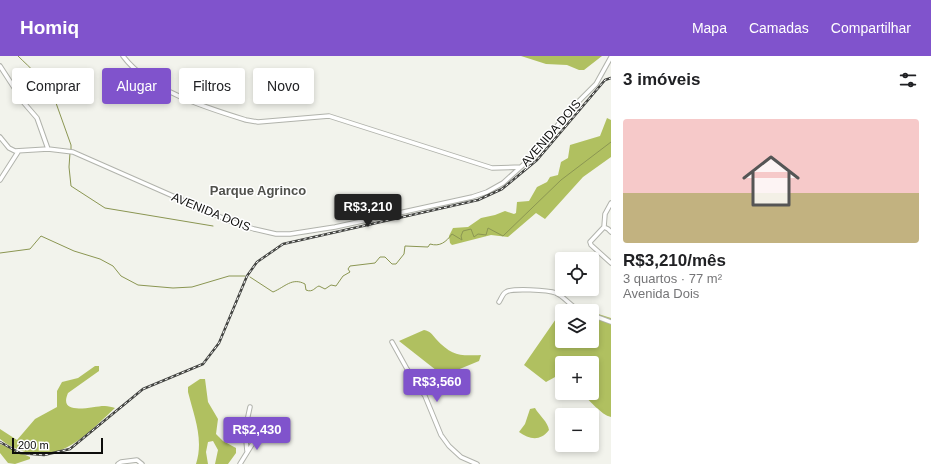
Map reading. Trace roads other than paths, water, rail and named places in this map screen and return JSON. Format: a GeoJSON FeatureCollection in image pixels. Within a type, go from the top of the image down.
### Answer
{"type":"FeatureCollection","features":[{"type":"Feature","properties":{"kind":"street"},"geometry":{"type":"LineString","coordinates":[[124,56],[135,70],[175,94],[246,120],[258,122],[329,116],[492,168],[522,167]]}},
{"type":"Feature","properties":{"kind":"street","name":"AVENIDA DOIS"},"geometry":{"type":"LineString","coordinates":[[18,152],[48,149],[70,152],[232,222],[254,229],[276,234],[290,234],[335,227],[472,197],[495,188],[522,167],[569,111],[596,84],[611,57]]}},
{"type":"Feature","properties":{"kind":"street"},"geometry":{"type":"LineString","coordinates":[[0,66],[24,103],[37,118],[48,149]]}},
{"type":"Feature","properties":{"kind":"street"},"geometry":{"type":"LineString","coordinates":[[0,137],[9,148],[18,152],[0,180]]}},
{"type":"Feature","properties":{"kind":"street"},"geometry":{"type":"LineString","coordinates":[[611,203],[605,214],[604,228],[590,242],[591,245],[611,263]]}},
{"type":"Feature","properties":{"kind":"street"},"geometry":{"type":"LineString","coordinates":[[604,228],[611,232]]}},
{"type":"Feature","properties":{"kind":"street"},"geometry":{"type":"LineString","coordinates":[[499,302],[504,293],[508,291],[524,290],[552,292],[560,295],[572,304]]}},
{"type":"Feature","properties":{"kind":"street"},"geometry":{"type":"LineString","coordinates":[[599,318],[611,322]]}},
{"type":"Feature","properties":{"kind":"street"},"geometry":{"type":"LineString","coordinates":[[392,342],[405,366],[425,396],[441,435],[449,446],[461,457],[477,464]]}},
{"type":"Feature","properties":{"kind":"street"},"geometry":{"type":"LineString","coordinates":[[248,452],[245,430],[250,407]]}},
{"type":"Feature","properties":{"kind":"street"},"geometry":{"type":"LineString","coordinates":[[240,464],[261,430]]}},
{"type":"Feature","properties":{"kind":"street"},"geometry":{"type":"LineString","coordinates":[[118,464],[125,461],[137,460],[142,464]]}},
{"type":"Feature","properties":{"kind":"waterway"},"geometry":{"type":"LineString","coordinates":[[18,56],[36,74],[56,103],[71,145],[71,150]]}},
{"type":"Feature","properties":{"kind":"waterway"},"geometry":{"type":"LineString","coordinates":[[250,277],[273,292],[292,282],[300,282],[305,284],[306,290],[308,291],[319,286],[325,289],[331,285],[336,286],[343,276],[350,272],[348,269],[350,266],[375,263],[380,257],[385,257],[392,264],[396,264],[404,254],[405,246],[428,247],[430,244],[437,245],[445,241],[452,234],[462,240],[461,236],[463,231],[471,229],[474,237],[478,234],[486,235],[488,228],[503,236],[561,180],[611,142]]}},
{"type":"Feature","properties":{"kind":"waterway"},"geometry":{"type":"LineString","coordinates":[[70,153],[69,167],[71,186],[105,208],[213,226]]}},
{"type":"Feature","properties":{"kind":"waterway"},"geometry":{"type":"LineString","coordinates":[[0,253],[30,249],[41,236],[74,251],[100,259],[113,266],[121,276],[138,285],[173,288],[192,287],[229,276],[245,276]]}},
{"type":"Feature","properties":{"kind":"railway"},"geometry":{"type":"LineString","coordinates":[[0,442],[20,453],[44,455],[70,449],[143,389],[203,364],[219,343],[247,276],[257,262],[283,244],[478,200],[502,189],[537,160],[605,80],[611,78]]}},
{"type":"Feature","properties":{"kind":"district","name":"Parque Agrinco"},"geometry":{"type":"Point","coordinates":[258,190]}}]}
